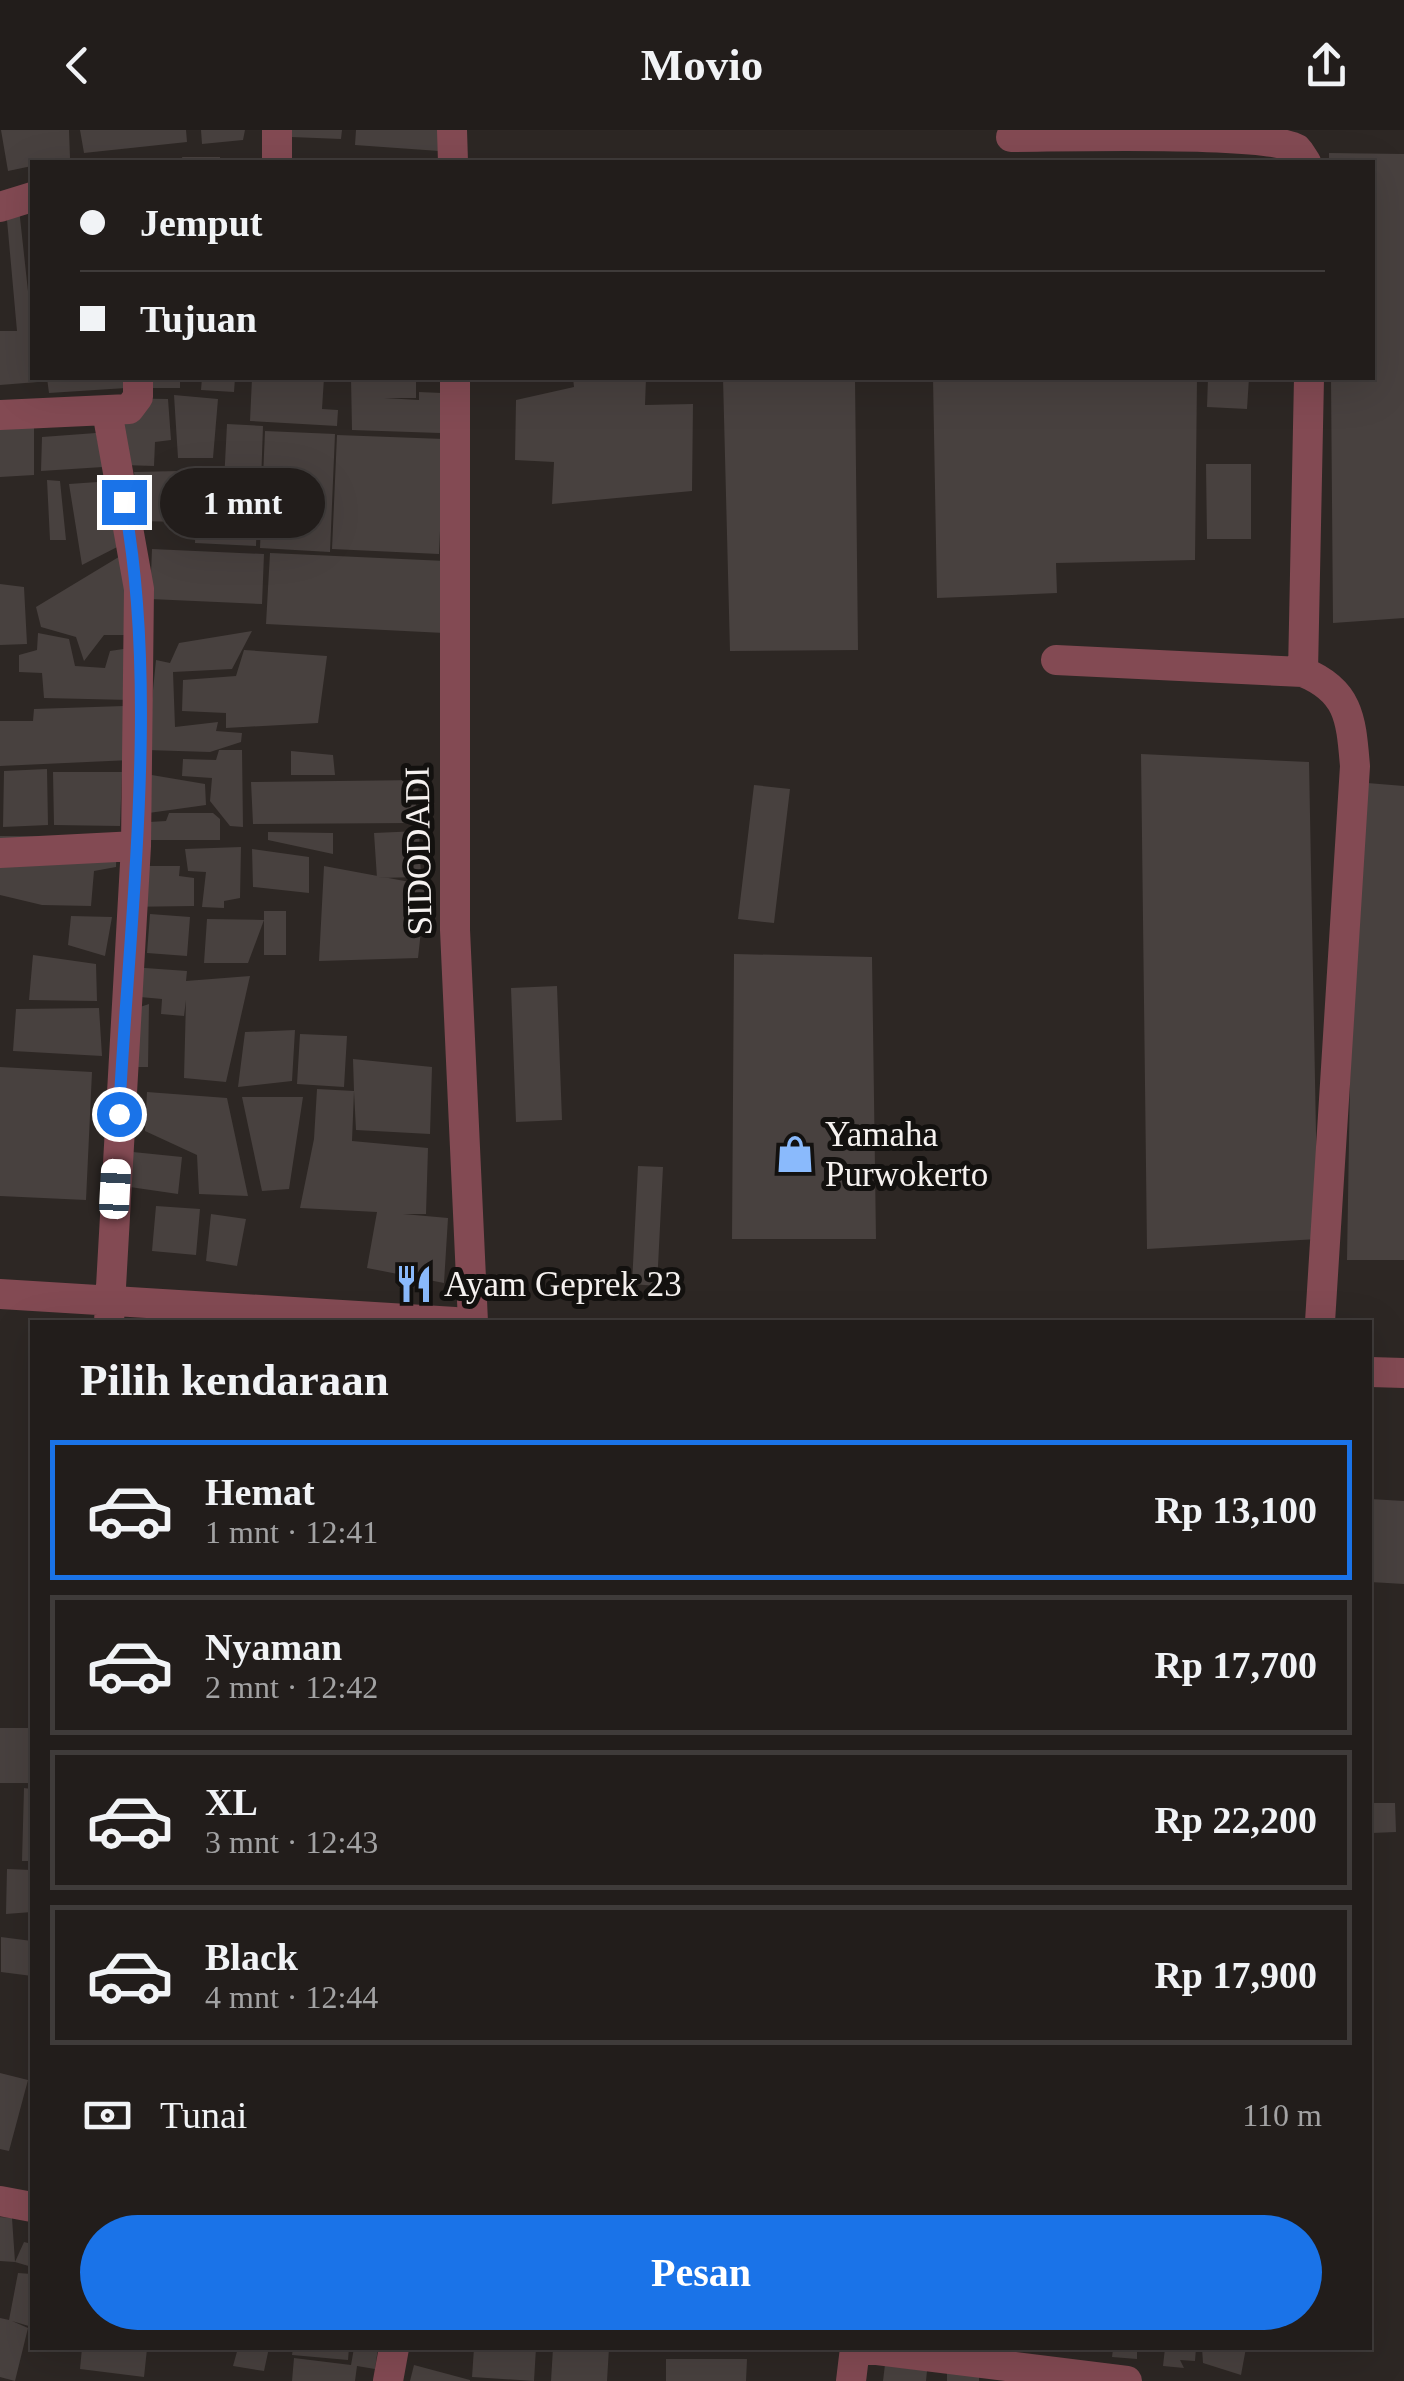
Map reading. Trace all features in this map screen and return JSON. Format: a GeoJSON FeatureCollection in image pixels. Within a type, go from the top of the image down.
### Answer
{"type":"FeatureCollection","features":[{"type":"Feature","properties":{"kind":"street"},"geometry":{"type":"LineString","coordinates":[[276,130],[277,160]]}},
{"type":"Feature","properties":{"kind":"street"},"geometry":{"type":"LineString","coordinates":[[452,130],[453,160]]}},
{"type":"Feature","properties":{"kind":"street"},"geometry":{"type":"LineString","coordinates":[[1011,137],[1226,134],[1284,144],[1297,149],[1305,160]]}},
{"type":"Feature","properties":{"kind":"street"},"geometry":{"type":"LineString","coordinates":[[0,206],[30,198]]}},
{"type":"Feature","properties":{"kind":"street"},"geometry":{"type":"LineString","coordinates":[[0,415],[107,411],[135,405],[138,380]]}},
{"type":"Feature","properties":{"kind":"street","name":"SIDODADI"},"geometry":{"type":"LineString","coordinates":[[455,380],[454,894],[473,1320]]}},
{"type":"Feature","properties":{"kind":"street"},"geometry":{"type":"LineString","coordinates":[[1303,672],[1309,380]]}},
{"type":"Feature","properties":{"kind":"street"},"geometry":{"type":"LineString","coordinates":[[107,411],[139,588],[136,846],[109,1312]]}},
{"type":"Feature","properties":{"kind":"street"},"geometry":{"type":"LineString","coordinates":[[1056,660],[1303,672],[1326,681],[1342,698],[1352,726],[1355,766],[1320,1320]]}},
{"type":"Feature","properties":{"kind":"street"},"geometry":{"type":"LineString","coordinates":[[0,853],[136,846]]}},
{"type":"Feature","properties":{"kind":"street"},"geometry":{"type":"LineString","coordinates":[[0,1294],[109,1312],[386,1320]]}},
{"type":"Feature","properties":{"kind":"street"},"geometry":{"type":"LineString","coordinates":[[1372,1372],[1404,1373]]}},
{"type":"Feature","properties":{"kind":"street"},"geometry":{"type":"LineString","coordinates":[[0,2201],[30,2207]]}},
{"type":"Feature","properties":{"kind":"street"},"geometry":{"type":"LineString","coordinates":[[388,2381],[394,2350]]}},
{"type":"Feature","properties":{"kind":"street"},"geometry":{"type":"LineString","coordinates":[[851,2381],[858,2350]]}},
{"type":"Feature","properties":{"kind":"street"},"geometry":{"type":"LineString","coordinates":[[874,2350],[1127,2381]]}},
{"type":"Feature","properties":{"kind":"building"},"geometry":{"type":"Polygon","coordinates":[[[1,130],[69,130],[70,158],[30,160],[30,166],[8,171],[1,130]]]}},
{"type":"Feature","properties":{"kind":"building"},"geometry":{"type":"Polygon","coordinates":[[[80,130],[186,130],[187,142],[84,153],[80,130]]]}},
{"type":"Feature","properties":{"kind":"building"},"geometry":{"type":"Polygon","coordinates":[[[201,130],[245,130],[243,140],[202,144],[201,130]]]}},
{"type":"Feature","properties":{"kind":"building"},"geometry":{"type":"Polygon","coordinates":[[[291,130],[342,130],[341,139],[291,137],[291,130]]]}},
{"type":"Feature","properties":{"kind":"building"},"geometry":{"type":"Polygon","coordinates":[[[356,130],[441,130],[439,151],[355,145],[356,130]]]}},
{"type":"Feature","properties":{"kind":"building"},"geometry":{"type":"Polygon","coordinates":[[[1329,153],[1404,154],[1404,618],[1333,623],[1331,380],[1375,380],[1375,160],[1329,160],[1329,153]]]}},
{"type":"Feature","properties":{"kind":"building"},"geometry":{"type":"Polygon","coordinates":[[[182,157],[220,157],[220,160],[182,157]]]}},
{"type":"Feature","properties":{"kind":"building"},"geometry":{"type":"Polygon","coordinates":[[[17,190],[30,310],[30,380],[38,382],[0,385],[0,331],[17,331],[7,220],[17,190]]]}},
{"type":"Feature","properties":{"kind":"building"},"geometry":{"type":"Polygon","coordinates":[[[47,380],[125,380],[126,388],[49,393],[47,380]]]}},
{"type":"Feature","properties":{"kind":"building"},"geometry":{"type":"Polygon","coordinates":[[[145,380],[180,380],[180,388],[146,388],[145,380]]]}},
{"type":"Feature","properties":{"kind":"building"},"geometry":{"type":"Polygon","coordinates":[[[202,380],[235,380],[234,392],[201,390],[202,380]]]}},
{"type":"Feature","properties":{"kind":"building"},"geometry":{"type":"Polygon","coordinates":[[[252,380],[324,380],[322,409],[338,410],[337,426],[250,421],[252,380]]]}},
{"type":"Feature","properties":{"kind":"building"},"geometry":{"type":"Polygon","coordinates":[[[351,380],[416,380],[416,398],[384,398],[419,400],[419,392],[442,393],[440,433],[352,430],[351,380]]]}},
{"type":"Feature","properties":{"kind":"building"},"geometry":{"type":"Polygon","coordinates":[[[573,380],[646,380],[645,405],[693,404],[692,491],[552,504],[554,462],[515,460],[516,400],[574,387],[573,380]]]}},
{"type":"Feature","properties":{"kind":"building"},"geometry":{"type":"Polygon","coordinates":[[[723,380],[855,380],[858,650],[730,651],[723,380]]]}},
{"type":"Feature","properties":{"kind":"building"},"geometry":{"type":"Polygon","coordinates":[[[933,380],[1197,380],[1195,560],[1056,563],[1057,593],[937,598],[933,380]]]}},
{"type":"Feature","properties":{"kind":"building"},"geometry":{"type":"Polygon","coordinates":[[[1208,380],[1249,380],[1247,409],[1207,407],[1208,380]]]}},
{"type":"Feature","properties":{"kind":"building"},"geometry":{"type":"Polygon","coordinates":[[[174,395],[218,399],[213,458],[178,458],[174,395]]]}},
{"type":"Feature","properties":{"kind":"building"},"geometry":{"type":"Polygon","coordinates":[[[110,398],[168,399],[171,440],[155,442],[154,466],[123,465],[110,398]]]}},
{"type":"Feature","properties":{"kind":"building"},"geometry":{"type":"Polygon","coordinates":[[[0,406],[34,407],[34,475],[0,477],[0,406]]]}},
{"type":"Feature","properties":{"kind":"building"},"geometry":{"type":"Polygon","coordinates":[[[227,424],[263,426],[261,483],[224,482],[227,424]]]}},
{"type":"Feature","properties":{"kind":"building"},"geometry":{"type":"Polygon","coordinates":[[[265,431],[335,434],[330,552],[260,548],[265,431]]]}},
{"type":"Feature","properties":{"kind":"building"},"geometry":{"type":"Polygon","coordinates":[[[96,433],[103,467],[41,471],[42,437],[96,433]]]}},
{"type":"Feature","properties":{"kind":"building"},"geometry":{"type":"Polygon","coordinates":[[[337,435],[444,439],[439,554],[332,549],[337,435]]]}},
{"type":"Feature","properties":{"kind":"building"},"geometry":{"type":"Polygon","coordinates":[[[1206,464],[1251,464],[1251,539],[1207,539],[1206,464]]]}},
{"type":"Feature","properties":{"kind":"building"},"geometry":{"type":"Polygon","coordinates":[[[179,471],[180,522],[140,521],[134,472],[179,471]]]}},
{"type":"Feature","properties":{"kind":"building"},"geometry":{"type":"Polygon","coordinates":[[[47,480],[60,481],[66,540],[50,540],[47,480]]]}},
{"type":"Feature","properties":{"kind":"building"},"geometry":{"type":"Polygon","coordinates":[[[112,481],[125,543],[82,565],[69,484],[112,481]]]}},
{"type":"Feature","properties":{"kind":"building"},"geometry":{"type":"Polygon","coordinates":[[[197,484],[258,487],[256,546],[195,543],[197,484]]]}},
{"type":"Feature","properties":{"kind":"building"},"geometry":{"type":"Polygon","coordinates":[[[152,549],[264,554],[262,604],[150,599],[152,549]]]}},
{"type":"Feature","properties":{"kind":"building"},"geometry":{"type":"Polygon","coordinates":[[[127,552],[133,635],[104,635],[84,661],[76,637],[41,627],[36,607],[127,552]]]}},
{"type":"Feature","properties":{"kind":"building"},"geometry":{"type":"Polygon","coordinates":[[[270,553],[446,561],[444,633],[266,624],[270,553]]]}},
{"type":"Feature","properties":{"kind":"building"},"geometry":{"type":"Polygon","coordinates":[[[0,584],[24,587],[27,644],[0,645],[0,584]]]}},
{"type":"Feature","properties":{"kind":"building"},"geometry":{"type":"Polygon","coordinates":[[[252,631],[232,669],[173,672],[175,727],[218,722],[216,731],[242,733],[241,742],[210,752],[147,750],[156,660],[170,663],[179,643],[252,631]]]}},
{"type":"Feature","properties":{"kind":"building"},"geometry":{"type":"Polygon","coordinates":[[[38,633],[69,639],[75,666],[105,668],[110,651],[130,648],[130,700],[44,698],[42,673],[19,672],[19,655],[37,650],[38,633]]]}},
{"type":"Feature","properties":{"kind":"building"},"geometry":{"type":"Polygon","coordinates":[[[244,650],[327,656],[318,723],[226,728],[226,713],[182,711],[183,680],[236,676],[244,650]]]}},
{"type":"Feature","properties":{"kind":"building"},"geometry":{"type":"Polygon","coordinates":[[[124,706],[131,760],[0,766],[0,721],[33,721],[34,709],[124,706]]]}},
{"type":"Feature","properties":{"kind":"building"},"geometry":{"type":"Polygon","coordinates":[[[219,750],[242,750],[243,827],[230,826],[210,801],[212,778],[182,776],[183,759],[216,760],[219,750]]]}},
{"type":"Feature","properties":{"kind":"building"},"geometry":{"type":"Polygon","coordinates":[[[291,751],[333,755],[335,775],[291,775],[291,751]]]}},
{"type":"Feature","properties":{"kind":"building"},"geometry":{"type":"Polygon","coordinates":[[[1141,754],[1309,762],[1318,1239],[1147,1249],[1141,754]]]}},
{"type":"Feature","properties":{"kind":"building"},"geometry":{"type":"Polygon","coordinates":[[[47,769],[48,825],[3,827],[4,771],[47,769]]]}},
{"type":"Feature","properties":{"kind":"building"},"geometry":{"type":"Polygon","coordinates":[[[128,771],[205,784],[206,805],[127,816],[128,771]]]}},
{"type":"Feature","properties":{"kind":"building"},"geometry":{"type":"Polygon","coordinates":[[[53,772],[122,772],[120,826],[54,825],[53,772]]]}},
{"type":"Feature","properties":{"kind":"building"},"geometry":{"type":"Polygon","coordinates":[[[420,780],[413,823],[253,824],[251,782],[420,780]]]}},
{"type":"Feature","properties":{"kind":"building"},"geometry":{"type":"Polygon","coordinates":[[[1355,782],[1404,786],[1404,1260],[1347,1260],[1355,782]]]}},
{"type":"Feature","properties":{"kind":"building"},"geometry":{"type":"Polygon","coordinates":[[[754,785],[790,789],[774,923],[738,919],[754,785]]]}},
{"type":"Feature","properties":{"kind":"building"},"geometry":{"type":"Polygon","coordinates":[[[169,813],[213,813],[220,819],[220,840],[148,840],[149,822],[166,821],[169,813]]]}},
{"type":"Feature","properties":{"kind":"building"},"geometry":{"type":"Polygon","coordinates":[[[419,831],[421,877],[377,878],[374,833],[419,831]]]}},
{"type":"Feature","properties":{"kind":"building"},"geometry":{"type":"Polygon","coordinates":[[[268,832],[333,833],[333,854],[268,840],[268,832]]]}},
{"type":"Feature","properties":{"kind":"building"},"geometry":{"type":"Polygon","coordinates":[[[0,836],[117,837],[116,867],[94,871],[91,906],[42,905],[0,895],[0,836]]]}},
{"type":"Feature","properties":{"kind":"building"},"geometry":{"type":"Polygon","coordinates":[[[241,847],[240,898],[224,901],[224,908],[202,907],[206,872],[188,871],[185,849],[241,847]]]}},
{"type":"Feature","properties":{"kind":"building"},"geometry":{"type":"Polygon","coordinates":[[[252,849],[309,857],[309,893],[253,887],[252,849]]]}},
{"type":"Feature","properties":{"kind":"building"},"geometry":{"type":"Polygon","coordinates":[[[121,866],[180,866],[179,876],[194,878],[194,906],[121,907],[121,866]]]}},
{"type":"Feature","properties":{"kind":"building"},"geometry":{"type":"Polygon","coordinates":[[[324,866],[426,885],[418,958],[319,961],[324,866]]]}},
{"type":"Feature","properties":{"kind":"building"},"geometry":{"type":"Polygon","coordinates":[[[264,911],[286,911],[286,955],[264,955],[264,911]]]}},
{"type":"Feature","properties":{"kind":"building"},"geometry":{"type":"Polygon","coordinates":[[[150,914],[190,917],[187,956],[147,953],[150,914]]]}},
{"type":"Feature","properties":{"kind":"building"},"geometry":{"type":"Polygon","coordinates":[[[71,916],[112,917],[105,956],[68,945],[71,916]]]}},
{"type":"Feature","properties":{"kind":"building"},"geometry":{"type":"Polygon","coordinates":[[[207,919],[264,920],[248,963],[204,963],[207,919]]]}},
{"type":"Feature","properties":{"kind":"building"},"geometry":{"type":"Polygon","coordinates":[[[734,954],[872,957],[876,1239],[732,1239],[734,954]]]}},
{"type":"Feature","properties":{"kind":"building"},"geometry":{"type":"Polygon","coordinates":[[[33,955],[96,964],[97,1001],[29,1000],[33,955]]]}},
{"type":"Feature","properties":{"kind":"building"},"geometry":{"type":"Polygon","coordinates":[[[131,967],[187,971],[186,981],[250,976],[226,1082],[184,1078],[186,1000],[184,1016],[161,1014],[162,999],[129,996],[131,967]]]}},
{"type":"Feature","properties":{"kind":"building"},"geometry":{"type":"Polygon","coordinates":[[[557,986],[562,1120],[516,1122],[511,988],[557,986]]]}},
{"type":"Feature","properties":{"kind":"building"},"geometry":{"type":"Polygon","coordinates":[[[149,1004],[148,1067],[130,1067],[131,1010],[149,1004]]]}},
{"type":"Feature","properties":{"kind":"building"},"geometry":{"type":"Polygon","coordinates":[[[99,1008],[102,1056],[13,1051],[16,1009],[99,1008]]]}},
{"type":"Feature","properties":{"kind":"building"},"geometry":{"type":"Polygon","coordinates":[[[295,1030],[292,1081],[238,1087],[245,1032],[295,1030]]]}},
{"type":"Feature","properties":{"kind":"building"},"geometry":{"type":"Polygon","coordinates":[[[300,1034],[347,1036],[344,1087],[297,1084],[300,1034]]]}},
{"type":"Feature","properties":{"kind":"building"},"geometry":{"type":"Polygon","coordinates":[[[353,1059],[432,1067],[430,1134],[356,1130],[353,1059]]]}},
{"type":"Feature","properties":{"kind":"building"},"geometry":{"type":"Polygon","coordinates":[[[0,1067],[92,1072],[86,1200],[0,1196],[0,1067]]]}},
{"type":"Feature","properties":{"kind":"building"},"geometry":{"type":"Polygon","coordinates":[[[317,1089],[354,1091],[352,1141],[428,1148],[426,1214],[403,1214],[448,1218],[444,1283],[367,1268],[377,1212],[300,1208],[314,1139],[317,1089]]]}},
{"type":"Feature","properties":{"kind":"building"},"geometry":{"type":"Polygon","coordinates":[[[147,1092],[227,1098],[248,1196],[199,1194],[197,1155],[145,1131],[147,1092]]]}},
{"type":"Feature","properties":{"kind":"building"},"geometry":{"type":"Polygon","coordinates":[[[242,1097],[303,1097],[289,1189],[262,1191],[242,1097]]]}},
{"type":"Feature","properties":{"kind":"building"},"geometry":{"type":"Polygon","coordinates":[[[123,1151],[182,1157],[178,1194],[123,1186],[123,1151]]]}},
{"type":"Feature","properties":{"kind":"building"},"geometry":{"type":"Polygon","coordinates":[[[638,1166],[663,1167],[657,1286],[632,1284],[638,1166]]]}},
{"type":"Feature","properties":{"kind":"building"},"geometry":{"type":"Polygon","coordinates":[[[156,1206],[200,1209],[196,1255],[152,1251],[156,1206]]]}},
{"type":"Feature","properties":{"kind":"building"},"geometry":{"type":"Polygon","coordinates":[[[211,1214],[246,1219],[237,1266],[206,1261],[211,1214]]]}},
{"type":"Feature","properties":{"kind":"building"},"geometry":{"type":"Polygon","coordinates":[[[1372,1499],[1404,1501],[1404,1584],[1372,1582],[1372,1499]]]}},
{"type":"Feature","properties":{"kind":"building"},"geometry":{"type":"Polygon","coordinates":[[[0,1728],[30,1728],[30,1783],[0,1783],[0,1728]]]}},
{"type":"Feature","properties":{"kind":"building"},"geometry":{"type":"Polygon","coordinates":[[[24,1788],[30,1789],[30,1861],[22,1861],[24,1788]]]}},
{"type":"Feature","properties":{"kind":"building"},"geometry":{"type":"Polygon","coordinates":[[[1372,1803],[1395,1803],[1396,1832],[1372,1833],[1372,1803]]]}},
{"type":"Feature","properties":{"kind":"building"},"geometry":{"type":"Polygon","coordinates":[[[7,1869],[30,1870],[30,1912],[6,1914],[7,1869]]]}},
{"type":"Feature","properties":{"kind":"building"},"geometry":{"type":"Polygon","coordinates":[[[1,1937],[30,1941],[30,1976],[1,1972],[1,1937]]]}},
{"type":"Feature","properties":{"kind":"building"},"geometry":{"type":"Polygon","coordinates":[[[0,2073],[28,2080],[9,2151],[0,2149],[0,2073]]]}},
{"type":"Feature","properties":{"kind":"building"},"geometry":{"type":"Polygon","coordinates":[[[0,2217],[12,2218],[15,2262],[0,2261],[0,2217]]]}},
{"type":"Feature","properties":{"kind":"building"},"geometry":{"type":"Polygon","coordinates":[[[24,2242],[30,2244],[30,2266],[15,2262],[24,2242]]]}},
{"type":"Feature","properties":{"kind":"building"},"geometry":{"type":"Polygon","coordinates":[[[18,2273],[30,2274],[30,2326],[12,2321],[28,2328],[15,2381],[0,2377],[0,2318],[9,2320],[18,2273]]]}},
{"type":"Feature","properties":{"kind":"building"},"geometry":{"type":"Polygon","coordinates":[[[82,2350],[147,2350],[144,2377],[80,2369],[82,2350]]]}},
{"type":"Feature","properties":{"kind":"building"},"geometry":{"type":"Polygon","coordinates":[[[237,2350],[269,2350],[264,2371],[233,2366],[237,2350]]]}},
{"type":"Feature","properties":{"kind":"building"},"geometry":{"type":"Polygon","coordinates":[[[293,2350],[349,2350],[348,2360],[292,2355],[293,2350]]]}},
{"type":"Feature","properties":{"kind":"building"},"geometry":{"type":"Polygon","coordinates":[[[354,2350],[378,2350],[375,2369],[357,2366],[355,2381],[292,2381],[294,2358],[351,2365],[354,2350]]]}},
{"type":"Feature","properties":{"kind":"building"},"geometry":{"type":"Polygon","coordinates":[[[474,2350],[536,2350],[534,2381],[472,2377],[474,2350]]]}},
{"type":"Feature","properties":{"kind":"building"},"geometry":{"type":"Polygon","coordinates":[[[553,2350],[609,2350],[607,2381],[551,2381],[553,2350]]]}},
{"type":"Feature","properties":{"kind":"building"},"geometry":{"type":"Polygon","coordinates":[[[1113,2350],[1137,2350],[1137,2359],[1112,2357],[1113,2350]]]}},
{"type":"Feature","properties":{"kind":"building"},"geometry":{"type":"Polygon","coordinates":[[[1165,2350],[1196,2350],[1195,2361],[1180,2360],[1184,2368],[1163,2366],[1165,2350]]]}},
{"type":"Feature","properties":{"kind":"building"},"geometry":{"type":"Polygon","coordinates":[[[1202,2350],[1246,2350],[1241,2375],[1203,2363],[1202,2350]]]}},
{"type":"Feature","properties":{"kind":"building"},"geometry":{"type":"Polygon","coordinates":[[[886,2356],[928,2361],[926,2381],[883,2381],[886,2356]]]}},
{"type":"Feature","properties":{"kind":"building"},"geometry":{"type":"Polygon","coordinates":[[[666,2359],[747,2359],[746,2381],[666,2381],[666,2359]]]}},
{"type":"Feature","properties":{"kind":"building"},"geometry":{"type":"Polygon","coordinates":[[[947,2363],[979,2364],[979,2381],[947,2381],[947,2363]]]}},
{"type":"Feature","properties":{"kind":"building"},"geometry":{"type":"Polygon","coordinates":[[[414,2365],[470,2380],[470,2381],[410,2381],[414,2365]]]}},
{"type":"Feature","properties":{"kind":"place","name":"Yamaha Purwokerto"},"geometry":{"type":"Point","coordinates":[795,1154]}},
{"type":"Feature","properties":{"kind":"place","name":"Ayam Geprek 23"},"geometry":{"type":"Point","coordinates":[414,1284]}},
{"type":"Feature","properties":{"kind":"route"},"geometry":{"type":"LineString","coordinates":[[119,1114],[136,846],[139,650],[139,588],[124,502]]}}]}
